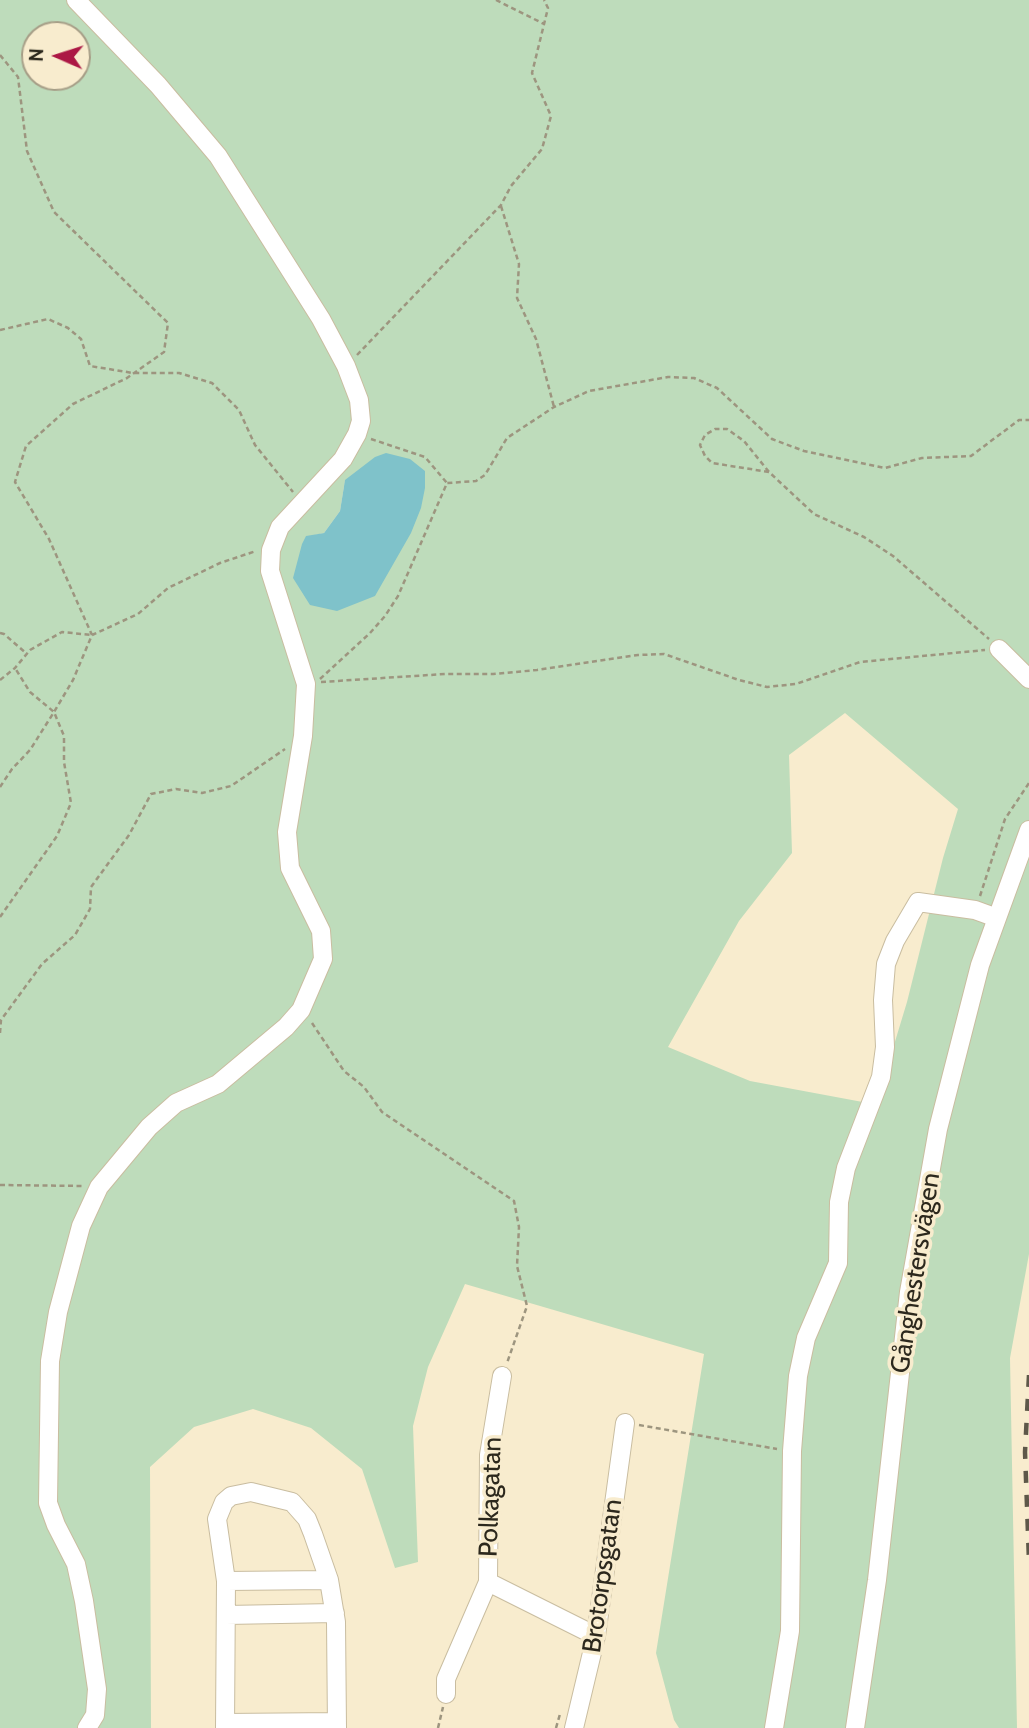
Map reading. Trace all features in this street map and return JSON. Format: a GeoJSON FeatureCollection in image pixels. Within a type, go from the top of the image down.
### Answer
{"type":"FeatureCollection","features":[{"type":"Feature","properties":{"kind":"street"},"geometry":{"type":"LineString","coordinates":[[76,0],[158,85],[218,156],[321,319],[346,366],[359,400],[361,421],[343,459],[280,527],[271,550],[270,571],[306,684],[303,736],[287,832],[290,868],[321,931],[323,960],[301,1010],[286,1027],[218,1084],[176,1103],[149,1127],[99,1187],[81,1226],[58,1312],[50,1361],[48,1503],[76,1564],[84,1601],[97,1689],[95,1714],[87,1728]]}},
{"type":"Feature","properties":{"kind":"street"},"geometry":{"type":"LineString","coordinates":[[999,649],[1029,679]]}},
{"type":"Feature","properties":{"kind":"street","name":"Gånghestersvägen"},"geometry":{"type":"LineString","coordinates":[[855,1728],[877,1580],[909,1292],[938,1129],[980,965],[1029,830]]}},
{"type":"Feature","properties":{"kind":"street"},"geometry":{"type":"LineString","coordinates":[[774,1728],[790,1631],[792,1451],[797,1376],[806,1338],[838,1262],[839,1202],[846,1168],[881,1077],[886,1047],[883,1000],[886,964],[895,941],[918,902],[975,910],[997,918]]}},
{"type":"Feature","properties":{"kind":"street","name":"Polkagatan"},"geometry":{"type":"LineString","coordinates":[[502,1376],[489,1455],[488,1582],[596,1636]]}},
{"type":"Feature","properties":{"kind":"street","name":"Brotorpsgatan"},"geometry":{"type":"LineString","coordinates":[[574,1728],[596,1636],[625,1423]]}},
{"type":"Feature","properties":{"kind":"street"},"geometry":{"type":"LineString","coordinates":[[251,1492],[281,1497],[292,1502],[300,1509],[313,1534],[328,1580],[335,1614],[337,1725],[225,1725],[226,1581],[218,1529],[219,1510],[231,1496],[251,1492]]}},
{"type":"Feature","properties":{"kind":"street"},"geometry":{"type":"LineString","coordinates":[[226,1581],[328,1580]]}},
{"type":"Feature","properties":{"kind":"street"},"geometry":{"type":"LineString","coordinates":[[446,1694],[446,1679],[488,1582]]}},
{"type":"Feature","properties":{"kind":"street"},"geometry":{"type":"LineString","coordinates":[[226,1615],[335,1614]]}},
{"type":"Feature","properties":{"kind":"path"},"geometry":{"type":"LineString","coordinates":[[496,0],[544,24]]}},
{"type":"Feature","properties":{"kind":"path"},"geometry":{"type":"LineString","coordinates":[[346,366],[501,205],[511,186],[542,149],[551,116],[532,73],[548,8],[544,0]]}},
{"type":"Feature","properties":{"kind":"path"},"geometry":{"type":"LineString","coordinates":[[0,55],[18,77],[27,151],[54,212],[168,323],[164,352],[133,373],[73,404],[26,446],[15,482],[49,540],[92,635],[73,680],[54,712],[30,750],[0,787]]}},
{"type":"Feature","properties":{"kind":"path"},"geometry":{"type":"LineString","coordinates":[[501,205],[519,264],[517,298],[536,339],[554,407]]}},
{"type":"Feature","properties":{"kind":"path"},"geometry":{"type":"LineString","coordinates":[[0,330],[48,319],[68,328],[81,339],[90,366],[133,373],[179,373],[212,383],[239,411],[255,445],[302,502]]}},
{"type":"Feature","properties":{"kind":"path"},"geometry":{"type":"LineString","coordinates":[[447,483],[476,481],[485,475],[507,438],[554,407],[589,391],[668,377],[694,378],[717,388],[772,439],[804,451],[885,468],[922,458],[971,456],[1019,420],[1029,419]]}},
{"type":"Feature","properties":{"kind":"path"},"geometry":{"type":"LineString","coordinates":[[769,472],[712,463],[700,445],[705,435],[715,429],[727,429],[744,441],[769,472],[814,514],[864,537],[893,556],[999,649]]}},
{"type":"Feature","properties":{"kind":"path"},"geometry":{"type":"LineString","coordinates":[[357,434],[425,457],[447,483]]}},
{"type":"Feature","properties":{"kind":"path"},"geometry":{"type":"LineString","coordinates":[[447,483],[398,596],[385,616],[317,682],[445,674],[493,674],[664,654],[767,687],[796,684],[860,662],[999,649]]}},
{"type":"Feature","properties":{"kind":"path"},"geometry":{"type":"LineString","coordinates":[[0,680],[27,654],[62,632],[92,635],[138,614],[168,589],[220,563],[257,551],[271,550]]}},
{"type":"Feature","properties":{"kind":"path"},"geometry":{"type":"LineString","coordinates":[[0,634],[4,634],[27,654]]}},
{"type":"Feature","properties":{"kind":"path"},"geometry":{"type":"LineString","coordinates":[[0,917],[57,836],[71,803],[64,762],[64,736],[54,712],[30,692],[15,668]]}},
{"type":"Feature","properties":{"kind":"path"},"geometry":{"type":"LineString","coordinates":[[0,1033],[1,1020],[43,964],[75,935],[90,909],[91,887],[129,835],[151,794],[176,789],[202,793],[231,786],[303,736]]}},
{"type":"Feature","properties":{"kind":"path"},"geometry":{"type":"LineString","coordinates":[[301,1010],[344,1071],[364,1087],[382,1112],[514,1200],[519,1227],[517,1266],[527,1306],[502,1376]]}},
{"type":"Feature","properties":{"kind":"path"},"geometry":{"type":"LineString","coordinates":[[0,1185],[99,1187]]}},
{"type":"Feature","properties":{"kind":"path"},"geometry":{"type":"LineString","coordinates":[[625,1423],[792,1451]]}},
{"type":"Feature","properties":{"kind":"path"},"geometry":{"type":"LineString","coordinates":[[438,1728],[446,1694]]}},
{"type":"Feature","properties":{"kind":"green space"},"geometry":{"type":"Polygon","coordinates":[[[0,0],[1029,0],[1029,1254],[1010,1358],[1017,1728],[679,1728],[674,1720],[656,1653],[704,1354],[465,1284],[428,1367],[413,1426],[418,1562],[395,1568],[362,1469],[311,1428],[253,1409],[194,1427],[150,1467],[151,1728],[0,1728],[0,0]],[[345,480],[340,511],[324,533],[306,537],[337,611],[345,480]],[[845,713],[789,755],[792,853],[739,921],[668,1047],[750,1081],[868,1103],[877,1101],[907,1002],[958,809],[845,713]]]}},
{"type":"Feature","properties":{"kind":"water"},"geometry":{"type":"Polygon","coordinates":[[[386,453],[410,459],[425,471],[421,508],[411,533],[375,596],[337,611],[310,605],[293,578],[306,536],[324,533],[340,511],[345,480],[375,457],[386,453]]]}},
{"type":"Feature","properties":{"kind":"railway"},"geometry":{"type":"LineString","coordinates":[[1029,1375],[1025,1452],[1029,1561]]}}]}
